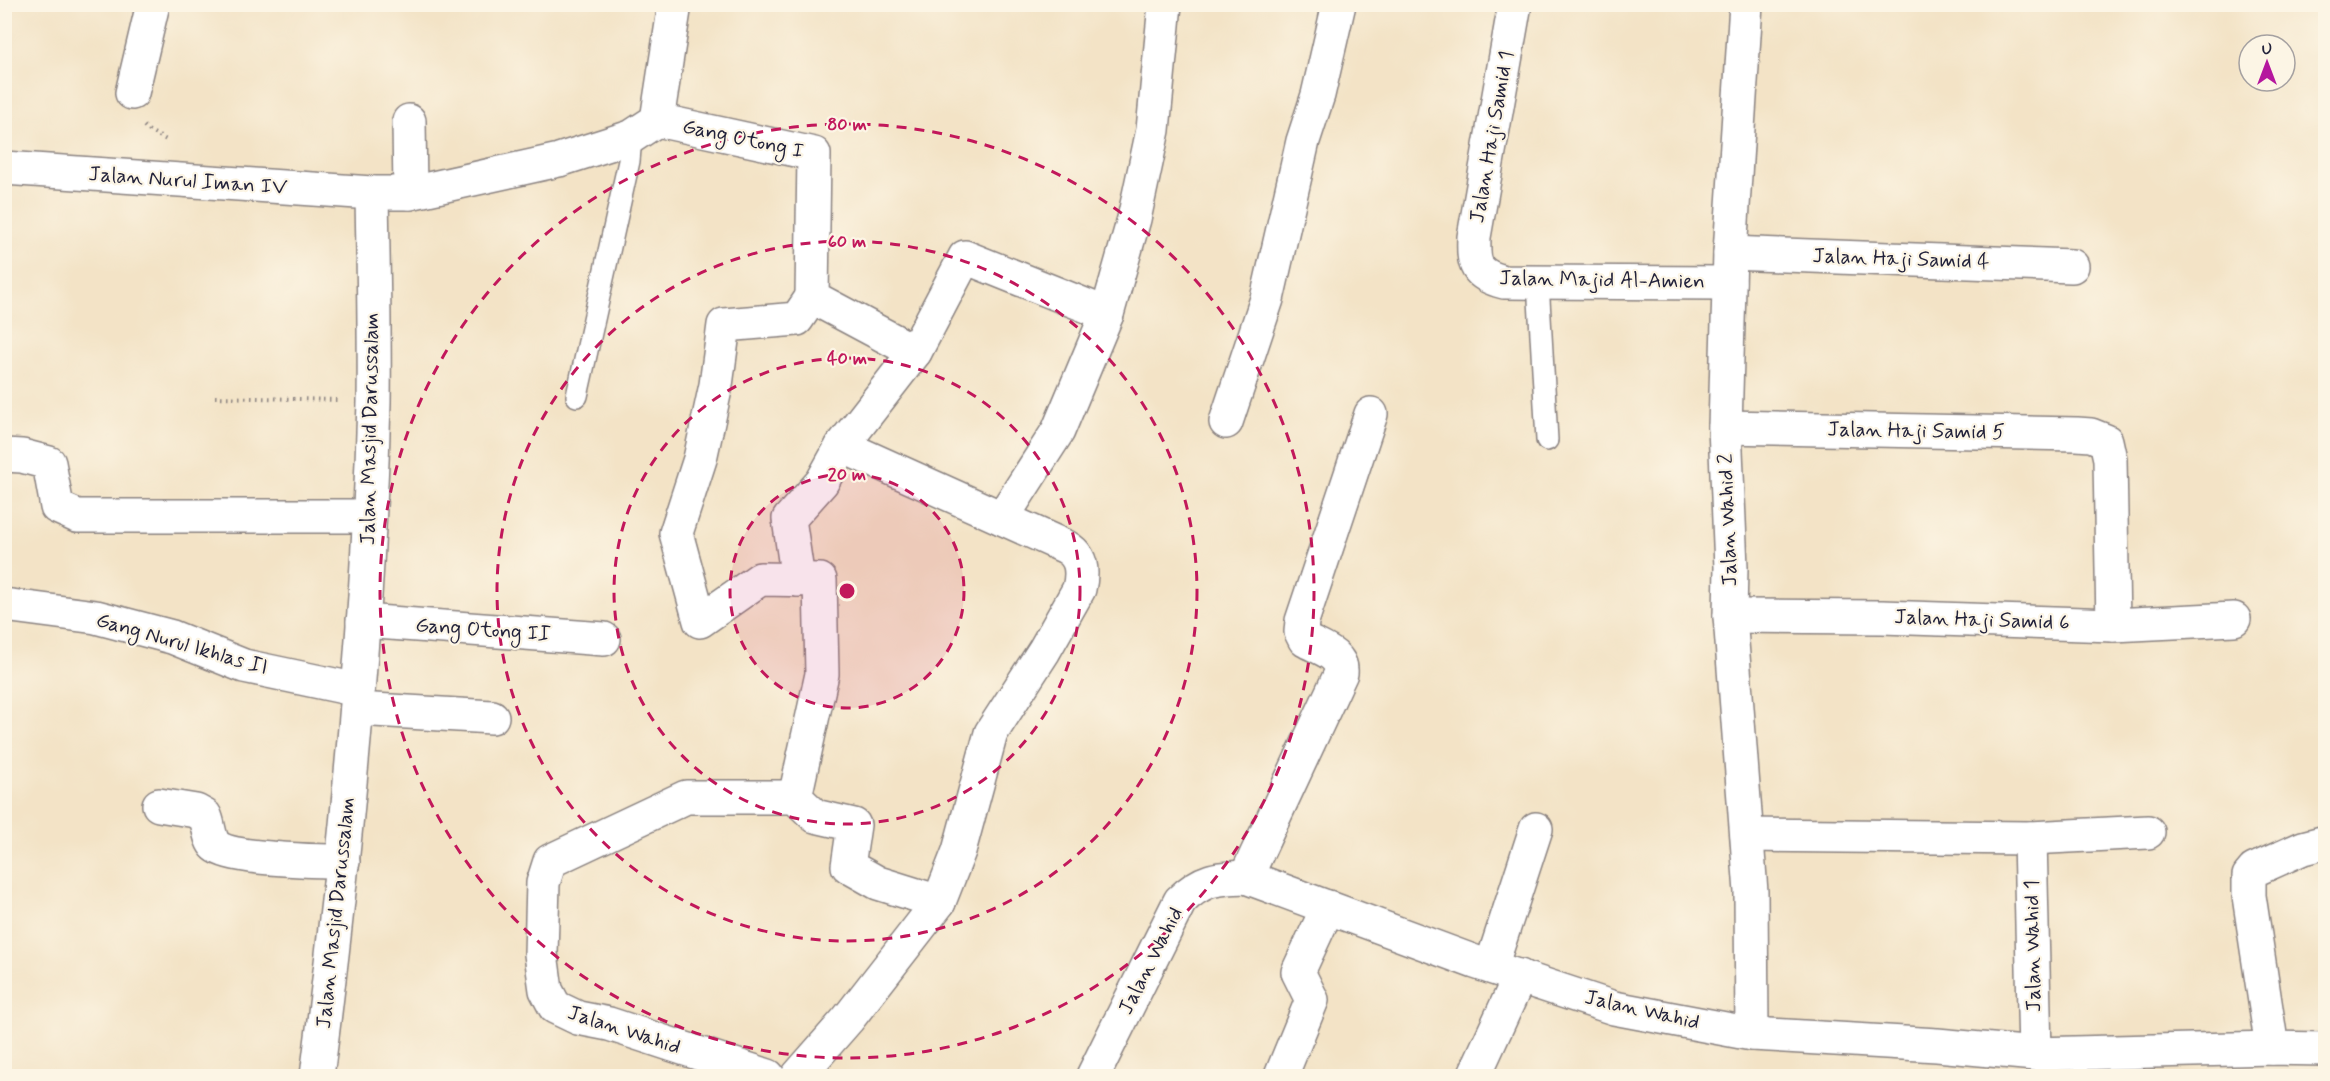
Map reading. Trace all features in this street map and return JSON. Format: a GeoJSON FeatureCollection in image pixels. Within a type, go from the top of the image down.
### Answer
{"type":"FeatureCollection","features":[{"type":"Feature","properties":{"kind":"street"},"geometry":{"type":"LineString","coordinates":[[132,93],[153,4]]}},
{"type":"Feature","properties":{"kind":"street"},"geometry":{"type":"LineString","coordinates":[[372,193],[410,193],[559,160],[644,129],[675,4]]}},
{"type":"Feature","properties":{"kind":"street"},"geometry":{"type":"LineString","coordinates":[[1002,518],[1058,431],[1107,314],[1134,219],[1153,130],[1165,4]]}},
{"type":"Feature","properties":{"kind":"street"},"geometry":{"type":"LineString","coordinates":[[1226,422],[1267,299],[1303,141],[1318,95],[1339,4]]}},
{"type":"Feature","properties":{"kind":"street","name":"Jalan Haji Samid 1"},"geometry":{"type":"LineString","coordinates":[[1478,269],[1474,255],[1474,237],[1515,4]]}},
{"type":"Feature","properties":{"kind":"street","name":"Jalan Wahid 2"},"geometry":{"type":"LineString","coordinates":[[1746,4],[1730,268],[1725,427],[1731,567],[1730,616],[1751,892],[1752,1034]]}},
{"type":"Feature","properties":{"kind":"street"},"geometry":{"type":"LineString","coordinates":[[409,121],[410,193]]}},
{"type":"Feature","properties":{"kind":"street","name":"Gang Otong I"},"geometry":{"type":"LineString","coordinates":[[644,129],[814,153],[812,297]]}},
{"type":"Feature","properties":{"kind":"street","name":"Jalan Nurul Iman IV"},"geometry":{"type":"LineString","coordinates":[[4,168],[372,193]]}},
{"type":"Feature","properties":{"kind":"street","name":"Jalan Masjid Darussalam"},"geometry":{"type":"LineString","coordinates":[[317,1077],[343,862],[363,621],[374,401],[372,193]]}},
{"type":"Feature","properties":{"kind":"street"},"geometry":{"type":"LineString","coordinates":[[798,580],[789,519],[822,482],[842,446],[915,352],[965,257],[1107,314]]}},
{"type":"Feature","properties":{"kind":"street","name":"Jalan Haji Samid 4"},"geometry":{"type":"LineString","coordinates":[[1730,268],[2072,266]]}},
{"type":"Feature","properties":{"kind":"street","name":"Jalan Majid Al-Amien"},"geometry":{"type":"LineString","coordinates":[[1478,269],[1489,278],[1504,282],[1538,282],[1730,268]]}},
{"type":"Feature","properties":{"kind":"street"},"geometry":{"type":"LineString","coordinates":[[915,352],[812,297],[797,319],[723,325],[716,384],[700,459],[676,533],[700,621],[760,579],[820,580],[822,674],[795,797],[815,816],[854,825],[848,866],[878,883],[939,902]]}},
{"type":"Feature","properties":{"kind":"street"},"geometry":{"type":"LineString","coordinates":[[1246,877],[1341,673],[1342,666],[1338,657],[1305,640],[1301,632],[1302,621],[1371,414]]}},
{"type":"Feature","properties":{"kind":"street","name":"Jalan Haji Samid 5"},"geometry":{"type":"LineString","coordinates":[[1725,427],[2077,434],[2091,435],[2106,441],[2110,459],[2113,625]]}},
{"type":"Feature","properties":{"kind":"street"},"geometry":{"type":"LineString","coordinates":[[798,1077],[848,1019],[939,902],[958,851],[991,733],[1044,651],[1079,589],[1081,581],[1079,561],[1074,552],[842,446]]}},
{"type":"Feature","properties":{"kind":"street"},"geometry":{"type":"LineString","coordinates":[[4,455],[22,456],[50,463],[57,507],[77,516],[170,514],[369,516]]}},
{"type":"Feature","properties":{"kind":"street","name":"Gang Nurul Ikhlas II"},"geometry":{"type":"LineString","coordinates":[[4,605],[96,617],[172,637],[244,666],[357,699],[492,717]]}},
{"type":"Feature","properties":{"kind":"street","name":"Jalan Haji Samid 6"},"geometry":{"type":"LineString","coordinates":[[1730,616],[1882,617],[2113,625],[2234,619]]}},
{"type":"Feature","properties":{"kind":"street","name":"Gang Otong II"},"geometry":{"type":"LineString","coordinates":[[363,621],[604,639]]}},
{"type":"Feature","properties":{"kind":"street","name":"Jalan Wahid"},"geometry":{"type":"LineString","coordinates":[[768,1077],[705,1067],[609,1024],[578,1018],[555,1007],[546,990],[541,954],[543,883],[550,861],[686,797],[795,797]]}},
{"type":"Feature","properties":{"kind":"street"},"geometry":{"type":"LineString","coordinates":[[159,805],[196,811],[205,816],[212,840],[217,847],[227,851],[251,856],[343,862]]}},
{"type":"Feature","properties":{"kind":"street"},"geometry":{"type":"LineString","coordinates":[[1474,1077],[1505,971],[1536,829]]}},
{"type":"Feature","properties":{"kind":"street"},"geometry":{"type":"LineString","coordinates":[[1747,835],[2030,838],[2148,832]]}},
{"type":"Feature","properties":{"kind":"street","name":"Jalan Wahid 1"},"geometry":{"type":"LineString","coordinates":[[2030,838],[2052,1062]]}},
{"type":"Feature","properties":{"kind":"street"},"geometry":{"type":"LineString","coordinates":[[2272,1048],[2249,896],[2249,876],[2254,870],[2303,848],[2325,842]]}},
{"type":"Feature","properties":{"kind":"street","name":"Jalan Wahid"},"geometry":{"type":"LineString","coordinates":[[1094,1077],[1180,901],[1193,888],[1214,878],[1246,877],[1614,1008],[1752,1034],[1937,1045],[2052,1062],[2272,1048],[2325,1049]]}},
{"type":"Feature","properties":{"kind":"street"},"geometry":{"type":"LineString","coordinates":[[1281,1077],[1312,1000],[1298,972],[1328,907]]}},
{"type":"Feature","properties":{"kind":"lane"},"geometry":{"type":"LineString","coordinates":[[577,396],[629,161],[644,129]]}},
{"type":"Feature","properties":{"kind":"lane"},"geometry":{"type":"LineString","coordinates":[[1538,282],[1547,440]]}},
{"type":"Feature","properties":{"kind":"path"},"geometry":{"type":"LineString","coordinates":[[215,397],[374,401]]}}]}
